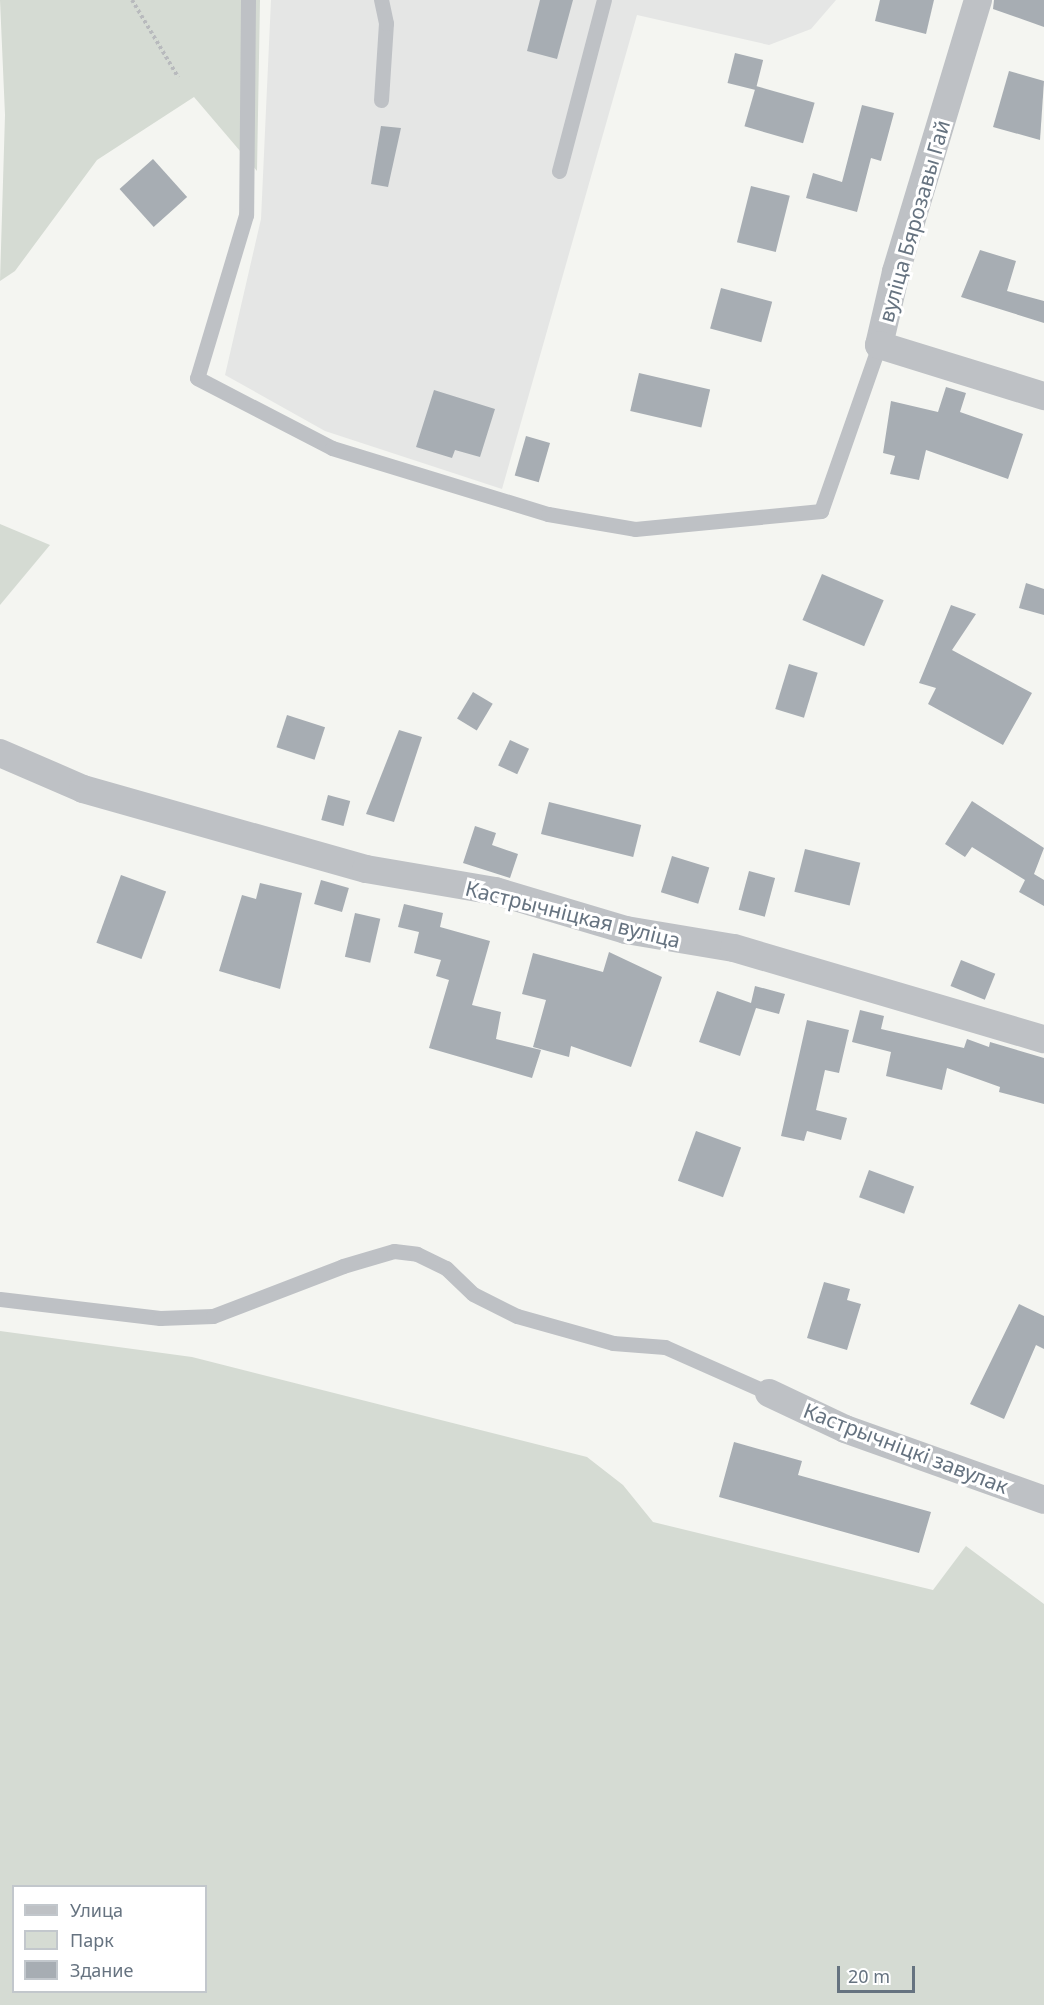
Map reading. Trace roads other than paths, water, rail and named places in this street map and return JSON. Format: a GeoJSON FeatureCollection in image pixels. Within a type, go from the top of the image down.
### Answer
{"type":"FeatureCollection","features":[{"type":"Feature","properties":{"kind":"street","name":"вуліца Бярозавы Гай"},"geometry":{"type":"LineString","coordinates":[[978,0],[896,272],[879,345],[1044,396]]}},
{"type":"Feature","properties":{"kind":"street","name":"Кастрычніцкая вуліца"},"geometry":{"type":"LineString","coordinates":[[0,753],[83,789],[366,869],[495,891],[626,930],[734,948],[1044,1039]]}},
{"type":"Feature","properties":{"kind":"street","name":"Кастрычніцкі завулак"},"geometry":{"type":"LineString","coordinates":[[769,1393],[845,1429],[1044,1500]]}},
{"type":"Feature","properties":{"kind":"lane"},"geometry":{"type":"LineString","coordinates":[[248,0],[246,215],[197,378],[332,448],[548,513],[635,529],[821,511],[879,345]]}},
{"type":"Feature","properties":{"kind":"lane"},"geometry":{"type":"LineString","coordinates":[[381,0],[386,23],[381,100]]}},
{"type":"Feature","properties":{"kind":"lane"},"geometry":{"type":"LineString","coordinates":[[559,171],[604,0]]}},
{"type":"Feature","properties":{"kind":"lane"},"geometry":{"type":"LineString","coordinates":[[0,1299],[160,1318],[213,1316],[343,1266],[394,1251],[417,1254],[446,1268],[473,1294],[517,1316],[613,1343],[665,1347],[769,1393]]}}]}
